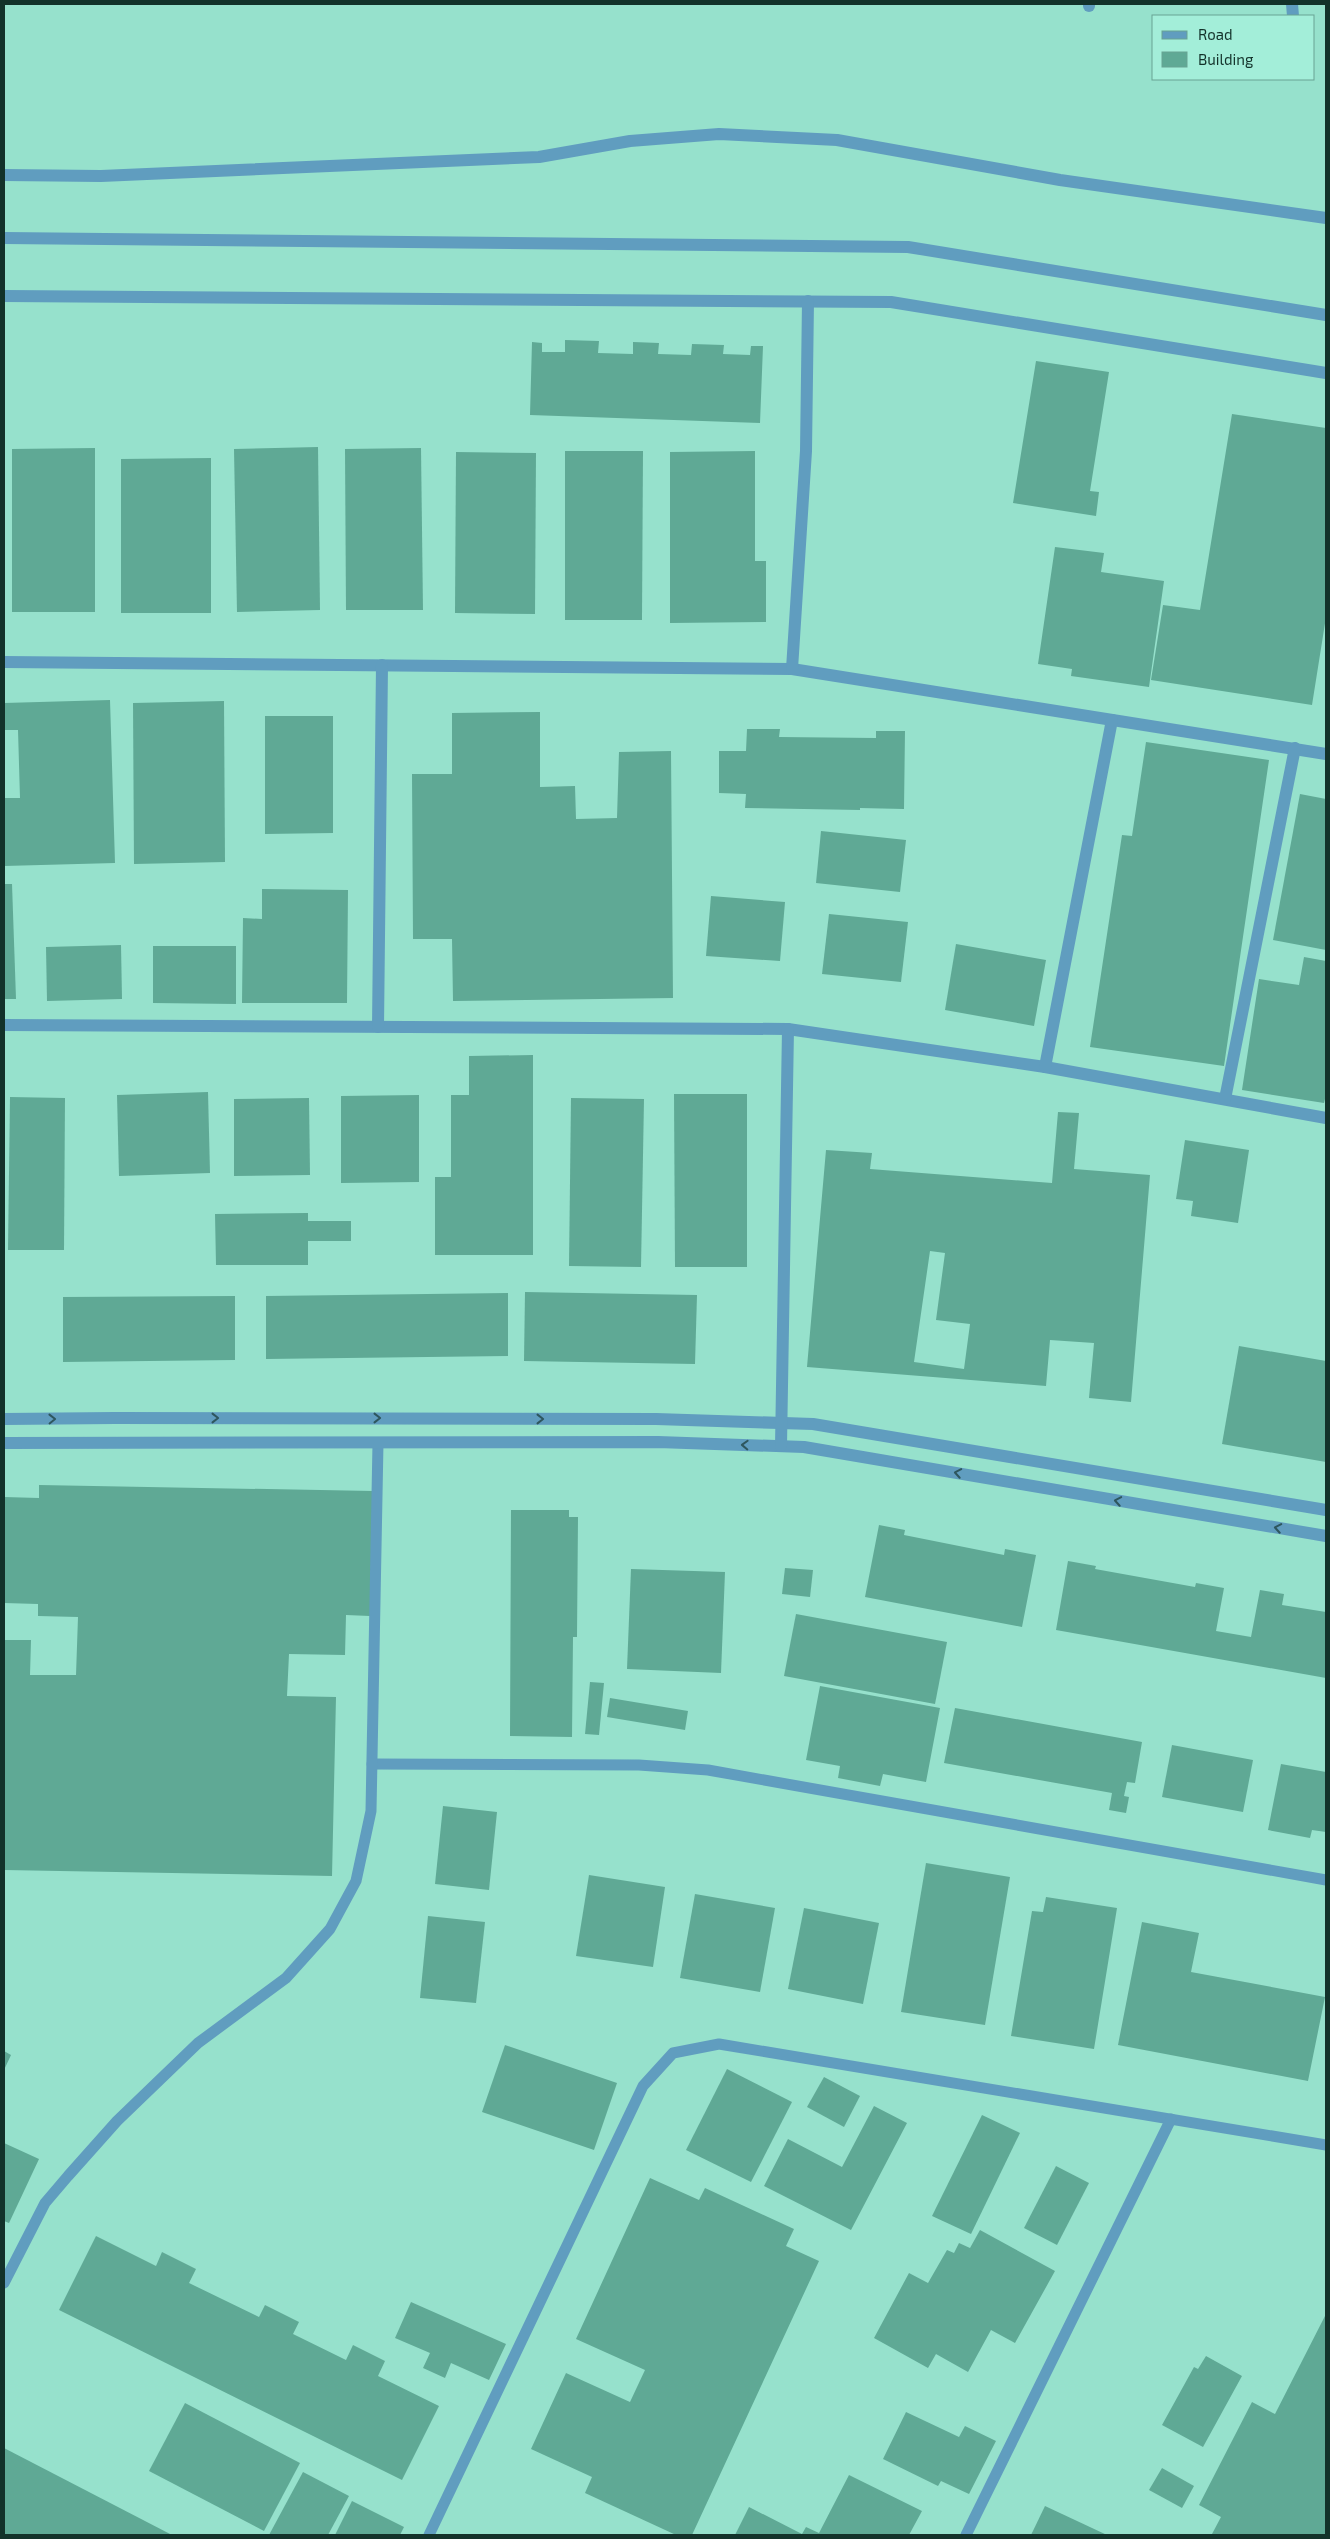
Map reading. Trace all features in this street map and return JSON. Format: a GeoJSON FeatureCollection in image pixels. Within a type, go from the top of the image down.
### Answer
{"type":"FeatureCollection","features":[{"type":"Feature","properties":{"kind":"street"},"geometry":{"type":"LineString","coordinates":[[4,175],[101,176],[539,157],[630,141],[719,134],[837,140],[1060,180],[1326,218]]}},
{"type":"Feature","properties":{"kind":"street"},"geometry":{"type":"LineString","coordinates":[[4,238],[908,247],[1326,315]]}},
{"type":"Feature","properties":{"kind":"street"},"geometry":{"type":"LineString","coordinates":[[4,296],[891,302],[1064,328],[1326,373]]}},
{"type":"Feature","properties":{"kind":"street"},"geometry":{"type":"LineString","coordinates":[[792,669],[806,451],[808,301]]}},
{"type":"Feature","properties":{"kind":"street"},"geometry":{"type":"LineString","coordinates":[[4,662],[792,669],[1326,754]]}},
{"type":"Feature","properties":{"kind":"street"},"geometry":{"type":"LineString","coordinates":[[378,1027],[382,666]]}},
{"type":"Feature","properties":{"kind":"street"},"geometry":{"type":"LineString","coordinates":[[1045,1067],[1112,720]]}},
{"type":"Feature","properties":{"kind":"street"},"geometry":{"type":"LineString","coordinates":[[1225,1099],[1295,748]]}},
{"type":"Feature","properties":{"kind":"street"},"geometry":{"type":"LineString","coordinates":[[4,1025],[788,1029],[1045,1067],[1326,1118]]}},
{"type":"Feature","properties":{"kind":"street"},"geometry":{"type":"LineString","coordinates":[[781,1446],[788,1029]]}},
{"type":"Feature","properties":{"kind":"street"},"geometry":{"type":"LineString","coordinates":[[4,1420],[115,1418],[637,1419],[813,1424],[1326,1510]]}},
{"type":"Feature","properties":{"kind":"street"},"geometry":{"type":"LineString","coordinates":[[4,1444],[658,1442],[804,1447],[1326,1536]]}},
{"type":"Feature","properties":{"kind":"lane"},"geometry":{"type":"LineString","coordinates":[[4,2283],[45,2203],[117,2121],[198,2043],[286,1978],[330,1929],[356,1881],[371,1811],[378,1443]]}},
{"type":"Feature","properties":{"kind":"lane"},"geometry":{"type":"LineString","coordinates":[[372,1764],[639,1765],[708,1770],[1326,1880]]}},
{"type":"Feature","properties":{"kind":"lane"},"geometry":{"type":"LineString","coordinates":[[428,2535],[643,2086],[673,2053],[719,2044],[1326,2144]]}},
{"type":"Feature","properties":{"kind":"lane"},"geometry":{"type":"LineString","coordinates":[[966,2535],[1171,2119]]}},
{"type":"Feature","properties":{"kind":"building"},"geometry":{"type":"Polygon","coordinates":[[[565,340],[599,341],[598,353],[633,354],[633,342],[659,343],[658,354],[691,355],[692,344],[724,345],[723,354],[750,355],[751,346],[763,346],[760,423],[530,415],[532,342],[542,343],[542,352],[565,352],[565,340]]]}},
{"type":"Feature","properties":{"kind":"building"},"geometry":{"type":"Polygon","coordinates":[[[1036,361],[1109,372],[1090,491],[1099,492],[1096,516],[1013,503],[1036,361]]]}},
{"type":"Feature","properties":{"kind":"building"},"geometry":{"type":"Polygon","coordinates":[[[1232,414],[1326,428],[1326,617],[1312,705],[1151,680],[1163,605],[1200,610],[1232,414]]]}},
{"type":"Feature","properties":{"kind":"building"},"geometry":{"type":"Polygon","coordinates":[[[318,447],[320,610],[237,612],[234,449],[318,447]]]}},
{"type":"Feature","properties":{"kind":"building"},"geometry":{"type":"Polygon","coordinates":[[[95,448],[95,612],[12,612],[12,449],[95,448]]]}},
{"type":"Feature","properties":{"kind":"building"},"geometry":{"type":"Polygon","coordinates":[[[421,448],[423,610],[346,610],[345,449],[421,448]]]}},
{"type":"Feature","properties":{"kind":"building"},"geometry":{"type":"Polygon","coordinates":[[[565,451],[643,451],[642,620],[565,620],[565,451]]]}},
{"type":"Feature","properties":{"kind":"building"},"geometry":{"type":"Polygon","coordinates":[[[755,451],[755,561],[766,561],[766,622],[670,623],[670,452],[755,451]]]}},
{"type":"Feature","properties":{"kind":"building"},"geometry":{"type":"Polygon","coordinates":[[[456,452],[536,453],[535,614],[455,613],[456,452]]]}},
{"type":"Feature","properties":{"kind":"building"},"geometry":{"type":"Polygon","coordinates":[[[211,458],[211,613],[121,613],[121,459],[211,458]]]}},
{"type":"Feature","properties":{"kind":"building"},"geometry":{"type":"Polygon","coordinates":[[[1055,547],[1104,553],[1101,572],[1164,581],[1149,687],[1071,676],[1072,669],[1038,664],[1055,547]]]}},
{"type":"Feature","properties":{"kind":"building"},"geometry":{"type":"Polygon","coordinates":[[[110,700],[115,863],[4,866],[4,798],[20,798],[18,730],[5,730],[4,703],[110,700]]]}},
{"type":"Feature","properties":{"kind":"building"},"geometry":{"type":"Polygon","coordinates":[[[224,701],[225,862],[134,864],[133,703],[224,701]]]}},
{"type":"Feature","properties":{"kind":"building"},"geometry":{"type":"Polygon","coordinates":[[[540,712],[540,787],[575,786],[576,819],[617,818],[619,752],[671,751],[673,998],[453,1001],[452,939],[413,939],[412,774],[452,774],[452,713],[540,712]]]}},
{"type":"Feature","properties":{"kind":"building"},"geometry":{"type":"Polygon","coordinates":[[[265,716],[333,716],[333,833],[265,834],[265,716]]]}},
{"type":"Feature","properties":{"kind":"building"},"geometry":{"type":"Polygon","coordinates":[[[747,729],[780,729],[779,737],[876,738],[876,731],[905,731],[904,809],[745,808],[746,794],[719,793],[719,751],[746,751],[747,729]]]}},
{"type":"Feature","properties":{"kind":"building"},"geometry":{"type":"Polygon","coordinates":[[[1146,742],[1269,760],[1224,1066],[1090,1047],[1122,835],[1132,836],[1146,742]]]}},
{"type":"Feature","properties":{"kind":"building"},"geometry":{"type":"Polygon","coordinates":[[[1300,794],[1326,799],[1326,950],[1273,940],[1300,794]]]}},
{"type":"Feature","properties":{"kind":"building"},"geometry":{"type":"Polygon","coordinates":[[[821,831],[906,840],[900,892],[816,883],[821,831]]]}},
{"type":"Feature","properties":{"kind":"building"},"geometry":{"type":"Polygon","coordinates":[[[4,884],[12,884],[16,999],[4,999],[4,884]]]}},
{"type":"Feature","properties":{"kind":"building"},"geometry":{"type":"Polygon","coordinates":[[[262,889],[348,890],[347,1003],[242,1003],[243,918],[262,919],[262,889]]]}},
{"type":"Feature","properties":{"kind":"building"},"geometry":{"type":"Polygon","coordinates":[[[711,896],[785,902],[780,961],[706,956],[711,896]]]}},
{"type":"Feature","properties":{"kind":"building"},"geometry":{"type":"Polygon","coordinates":[[[829,914],[908,922],[901,982],[822,974],[829,914]]]}},
{"type":"Feature","properties":{"kind":"building"},"geometry":{"type":"Polygon","coordinates":[[[956,944],[1046,960],[1034,1026],[945,1010],[956,944]]]}},
{"type":"Feature","properties":{"kind":"building"},"geometry":{"type":"Polygon","coordinates":[[[121,945],[122,999],[47,1001],[46,947],[121,945]]]}},
{"type":"Feature","properties":{"kind":"building"},"geometry":{"type":"Polygon","coordinates":[[[153,946],[236,946],[236,1004],[153,1003],[153,946]]]}},
{"type":"Feature","properties":{"kind":"building"},"geometry":{"type":"Polygon","coordinates":[[[1304,957],[1326,961],[1326,1095],[1324,1103],[1242,1090],[1259,979],[1299,985],[1304,957]]]}},
{"type":"Feature","properties":{"kind":"building"},"geometry":{"type":"Polygon","coordinates":[[[533,1055],[533,1255],[435,1255],[435,1177],[451,1177],[451,1095],[469,1095],[469,1056],[533,1055]]]}},
{"type":"Feature","properties":{"kind":"building"},"geometry":{"type":"Polygon","coordinates":[[[208,1092],[210,1173],[119,1176],[117,1095],[208,1092]]]}},
{"type":"Feature","properties":{"kind":"building"},"geometry":{"type":"Polygon","coordinates":[[[674,1094],[747,1094],[747,1267],[675,1267],[674,1094]]]}},
{"type":"Feature","properties":{"kind":"building"},"geometry":{"type":"Polygon","coordinates":[[[419,1095],[419,1182],[341,1183],[341,1096],[419,1095]]]}},
{"type":"Feature","properties":{"kind":"building"},"geometry":{"type":"Polygon","coordinates":[[[10,1097],[65,1098],[64,1250],[8,1250],[10,1097]]]}},
{"type":"Feature","properties":{"kind":"building"},"geometry":{"type":"Polygon","coordinates":[[[309,1098],[310,1175],[234,1176],[234,1099],[309,1098]]]}},
{"type":"Feature","properties":{"kind":"building"},"geometry":{"type":"Polygon","coordinates":[[[571,1098],[644,1099],[641,1267],[569,1266],[571,1098]]]}},
{"type":"Feature","properties":{"kind":"building"},"geometry":{"type":"Polygon","coordinates":[[[1058,1112],[1079,1113],[1074,1169],[1150,1175],[1131,1402],[1089,1398],[1094,1343],[1050,1340],[1046,1386],[807,1367],[826,1150],[872,1153],[870,1169],[1052,1183],[1058,1112]],[[930,1251],[914,1362],[964,1369],[970,1324],[936,1320],[945,1253],[930,1251]]]}},
{"type":"Feature","properties":{"kind":"building"},"geometry":{"type":"Polygon","coordinates":[[[1185,1140],[1249,1150],[1238,1223],[1191,1216],[1193,1201],[1176,1199],[1185,1140]]]}},
{"type":"Feature","properties":{"kind":"building"},"geometry":{"type":"Polygon","coordinates":[[[308,1213],[308,1221],[351,1221],[351,1241],[308,1241],[308,1265],[216,1265],[215,1214],[308,1213]]]}},
{"type":"Feature","properties":{"kind":"building"},"geometry":{"type":"Polygon","coordinates":[[[525,1292],[697,1295],[695,1364],[524,1361],[525,1292]]]}},
{"type":"Feature","properties":{"kind":"building"},"geometry":{"type":"Polygon","coordinates":[[[508,1293],[508,1356],[266,1359],[266,1296],[508,1293]]]}},
{"type":"Feature","properties":{"kind":"building"},"geometry":{"type":"Polygon","coordinates":[[[235,1296],[235,1360],[63,1362],[63,1297],[235,1296]]]}},
{"type":"Feature","properties":{"kind":"building"},"geometry":{"type":"Polygon","coordinates":[[[1239,1346],[1326,1361],[1326,1462],[1222,1444],[1239,1346]]]}},
{"type":"Feature","properties":{"kind":"building"},"geometry":{"type":"Polygon","coordinates":[[[39,1485],[373,1491],[370,1616],[346,1615],[345,1655],[289,1654],[287,1696],[336,1697],[332,1876],[4,1870],[4,1640],[31,1640],[30,1675],[76,1675],[78,1617],[38,1616],[38,1604],[4,1603],[4,1497],[39,1498],[39,1485]]]}},
{"type":"Feature","properties":{"kind":"building"},"geometry":{"type":"Polygon","coordinates":[[[511,1510],[569,1510],[569,1517],[578,1517],[577,1637],[573,1637],[572,1737],[510,1736],[511,1510]]]}},
{"type":"Feature","properties":{"kind":"building"},"geometry":{"type":"Polygon","coordinates":[[[879,1525],[905,1530],[904,1535],[1004,1555],[1005,1549],[1036,1555],[1022,1627],[865,1597],[879,1525]]]}},
{"type":"Feature","properties":{"kind":"building"},"geometry":{"type":"Polygon","coordinates":[[[1068,1561],[1096,1566],[1095,1569],[1195,1587],[1196,1583],[1224,1588],[1216,1631],[1251,1637],[1260,1590],[1284,1594],[1282,1605],[1326,1612],[1326,1678],[1056,1630],[1068,1561]]]}},
{"type":"Feature","properties":{"kind":"building"},"geometry":{"type":"Polygon","coordinates":[[[785,1568],[813,1570],[810,1597],[782,1594],[785,1568]]]}},
{"type":"Feature","properties":{"kind":"building"},"geometry":{"type":"Polygon","coordinates":[[[631,1569],[725,1572],[721,1673],[627,1669],[631,1569]]]}},
{"type":"Feature","properties":{"kind":"building"},"geometry":{"type":"Polygon","coordinates":[[[796,1614],[947,1642],[935,1704],[784,1676],[796,1614]]]}},
{"type":"Feature","properties":{"kind":"building"},"geometry":{"type":"Polygon","coordinates":[[[590,1682],[604,1683],[599,1735],[585,1734],[590,1682]]]}},
{"type":"Feature","properties":{"kind":"building"},"geometry":{"type":"Polygon","coordinates":[[[820,1686],[940,1708],[926,1782],[883,1774],[880,1786],[838,1778],[840,1766],[806,1760],[820,1686]]]}},
{"type":"Feature","properties":{"kind":"building"},"geometry":{"type":"Polygon","coordinates":[[[610,1698],[688,1711],[685,1730],[607,1717],[610,1698]]]}},
{"type":"Feature","properties":{"kind":"building"},"geometry":{"type":"Polygon","coordinates":[[[955,1708],[1142,1742],[1135,1783],[1127,1782],[1124,1796],[1129,1797],[1126,1813],[1109,1810],[1112,1793],[944,1763],[955,1708]]]}},
{"type":"Feature","properties":{"kind":"building"},"geometry":{"type":"Polygon","coordinates":[[[1172,1745],[1253,1760],[1243,1812],[1162,1797],[1172,1745]]]}},
{"type":"Feature","properties":{"kind":"building"},"geometry":{"type":"Polygon","coordinates":[[[1281,1764],[1326,1772],[1326,1832],[1312,1830],[1310,1838],[1268,1830],[1281,1764]]]}},
{"type":"Feature","properties":{"kind":"building"},"geometry":{"type":"Polygon","coordinates":[[[443,1806],[497,1812],[489,1890],[435,1884],[443,1806]]]}},
{"type":"Feature","properties":{"kind":"building"},"geometry":{"type":"Polygon","coordinates":[[[926,1863],[1010,1877],[985,2025],[901,2012],[926,1863]]]}},
{"type":"Feature","properties":{"kind":"building"},"geometry":{"type":"Polygon","coordinates":[[[589,1875],[665,1887],[653,1967],[576,1956],[589,1875]]]}},
{"type":"Feature","properties":{"kind":"building"},"geometry":{"type":"Polygon","coordinates":[[[695,1894],[775,1908],[760,1992],[680,1978],[695,1894]]]}},
{"type":"Feature","properties":{"kind":"building"},"geometry":{"type":"Polygon","coordinates":[[[1046,1897],[1117,1908],[1094,2049],[1011,2036],[1032,1911],[1043,1912],[1046,1897]]]}},
{"type":"Feature","properties":{"kind":"building"},"geometry":{"type":"Polygon","coordinates":[[[804,1908],[879,1923],[863,2004],[788,1989],[804,1908]]]}},
{"type":"Feature","properties":{"kind":"building"},"geometry":{"type":"Polygon","coordinates":[[[428,1916],[485,1922],[476,2003],[420,1998],[428,1916]]]}},
{"type":"Feature","properties":{"kind":"building"},"geometry":{"type":"Polygon","coordinates":[[[1142,1922],[1199,1933],[1191,1972],[1325,1997],[1308,2081],[1118,2045],[1142,1922]]]}},
{"type":"Feature","properties":{"kind":"building"},"geometry":{"type":"Polygon","coordinates":[[[505,2045],[617,2083],[594,2150],[482,2112],[505,2045]]]}},
{"type":"Feature","properties":{"kind":"building"},"geometry":{"type":"Polygon","coordinates":[[[4,2051],[11,2055],[4,2070],[4,2051]]]}},
{"type":"Feature","properties":{"kind":"building"},"geometry":{"type":"Polygon","coordinates":[[[727,2069],[792,2102],[751,2182],[686,2150],[727,2069]]]}},
{"type":"Feature","properties":{"kind":"building"},"geometry":{"type":"Polygon","coordinates":[[[824,2077],[860,2096],[844,2127],[807,2107],[824,2077]]]}},
{"type":"Feature","properties":{"kind":"building"},"geometry":{"type":"Polygon","coordinates":[[[874,2106],[907,2123],[851,2230],[764,2186],[788,2139],[842,2167],[874,2106]]]}},
{"type":"Feature","properties":{"kind":"building"},"geometry":{"type":"Polygon","coordinates":[[[982,2115],[1020,2133],[971,2234],[932,2216],[982,2115]]]}},
{"type":"Feature","properties":{"kind":"building"},"geometry":{"type":"Polygon","coordinates":[[[4,2143],[39,2159],[9,2223],[4,2221],[4,2143]]]}},
{"type":"Feature","properties":{"kind":"building"},"geometry":{"type":"Polygon","coordinates":[[[1056,2166],[1089,2183],[1057,2245],[1024,2228],[1056,2166]]]}},
{"type":"Feature","properties":{"kind":"building"},"geometry":{"type":"Polygon","coordinates":[[[650,2178],[699,2200],[705,2188],[794,2229],[786,2246],[819,2261],[692,2535],[676,2535],[585,2493],[592,2477],[531,2449],[566,2373],[630,2402],[645,2370],[576,2339],[650,2178]]]}},
{"type":"Feature","properties":{"kind":"building"},"geometry":{"type":"Polygon","coordinates":[[[980,2230],[1055,2271],[1015,2343],[991,2330],[968,2372],[936,2354],[928,2368],[874,2338],[909,2273],[928,2283],[947,2250],[954,2253],[959,2243],[970,2248],[980,2230]]]}},
{"type":"Feature","properties":{"kind":"building"},"geometry":{"type":"Polygon","coordinates":[[[96,2236],[156,2266],[162,2252],[196,2269],[189,2283],[259,2317],[265,2305],[299,2322],[293,2334],[346,2360],[353,2345],[385,2361],[378,2376],[439,2406],[402,2480],[59,2310],[96,2236]]]}},
{"type":"Feature","properties":{"kind":"building"},"geometry":{"type":"Polygon","coordinates":[[[411,2302],[506,2344],[489,2380],[451,2363],[445,2378],[423,2368],[430,2353],[395,2338],[411,2302]]]}},
{"type":"Feature","properties":{"kind":"building"},"geometry":{"type":"Polygon","coordinates":[[[1326,2314],[1326,2535],[1212,2534],[1221,2517],[1199,2505],[1252,2402],[1275,2414],[1326,2314]]]}},
{"type":"Feature","properties":{"kind":"building"},"geometry":{"type":"Polygon","coordinates":[[[1206,2356],[1242,2376],[1203,2447],[1162,2425],[1194,2367],[1198,2369],[1206,2356]]]}},
{"type":"Feature","properties":{"kind":"building"},"geometry":{"type":"Polygon","coordinates":[[[185,2403],[300,2463],[264,2531],[149,2471],[185,2403]]]}},
{"type":"Feature","properties":{"kind":"building"},"geometry":{"type":"Polygon","coordinates":[[[906,2412],[959,2437],[965,2426],[996,2441],[969,2494],[941,2481],[938,2486],[883,2459],[906,2412]]]}},
{"type":"Feature","properties":{"kind":"building"},"geometry":{"type":"Polygon","coordinates":[[[4,2448],[172,2535],[4,2535],[4,2448]]]}},
{"type":"Feature","properties":{"kind":"building"},"geometry":{"type":"Polygon","coordinates":[[[1162,2468],[1194,2486],[1182,2508],[1149,2490],[1162,2468]]]}},
{"type":"Feature","properties":{"kind":"building"},"geometry":{"type":"Polygon","coordinates":[[[303,2472],[349,2496],[328,2535],[269,2535],[303,2472]]]}},
{"type":"Feature","properties":{"kind":"building"},"geometry":{"type":"Polygon","coordinates":[[[849,2475],[922,2511],[909,2535],[735,2535],[749,2507],[802,2534],[806,2527],[819,2533],[849,2475]]]}},
{"type":"Feature","properties":{"kind":"building"},"geometry":{"type":"Polygon","coordinates":[[[352,2501],[404,2527],[400,2535],[335,2535],[352,2501]]]}},
{"type":"Feature","properties":{"kind":"building"},"geometry":{"type":"Polygon","coordinates":[[[1045,2506],[1107,2535],[1031,2535],[1045,2506]]]}}]}
